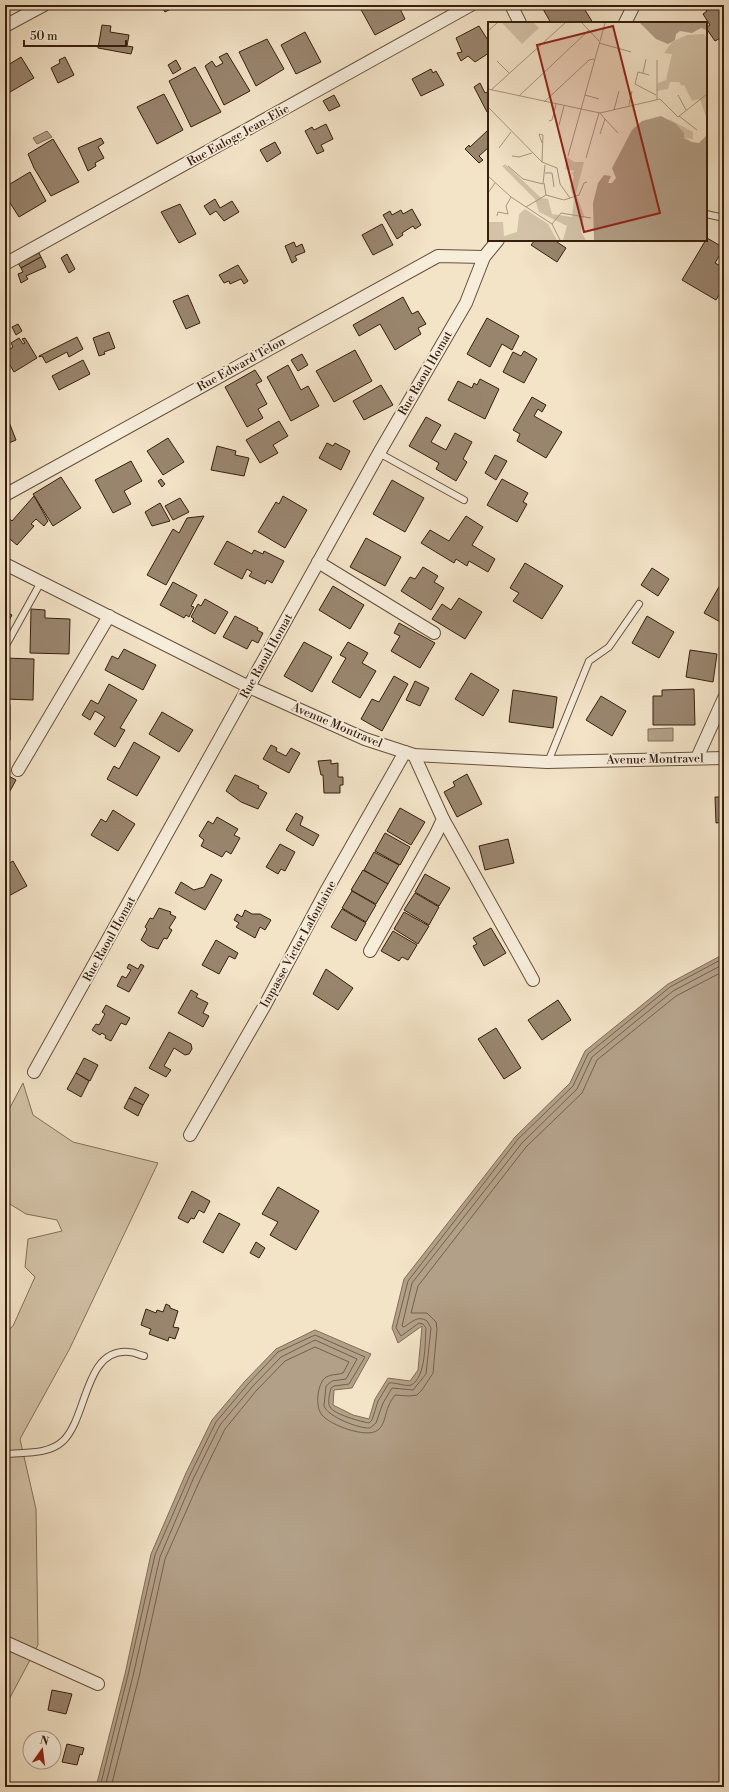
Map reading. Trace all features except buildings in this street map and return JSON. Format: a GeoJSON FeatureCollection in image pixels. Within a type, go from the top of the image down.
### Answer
{"type":"FeatureCollection","features":[{"type":"Feature","properties":{"kind":"street"},"geometry":{"type":"LineString","coordinates":[[5,26],[44,5]]}},
{"type":"Feature","properties":{"kind":"street","name":"Rue Euloge Jean-Elie"},"geometry":{"type":"LineString","coordinates":[[5,264],[471,5]]}},
{"type":"Feature","properties":{"kind":"street"},"geometry":{"type":"LineString","coordinates":[[511,5],[520,22]]}},
{"type":"Feature","properties":{"kind":"street"},"geometry":{"type":"LineString","coordinates":[[626,22],[634,5]]}},
{"type":"Feature","properties":{"kind":"street","name":"Rue Raoul Homat"},"geometry":{"type":"LineString","coordinates":[[34,1072],[379,453],[466,303],[484,257],[497,241]]}},
{"type":"Feature","properties":{"kind":"street","name":"Rue Edward Telon"},"geometry":{"type":"LineString","coordinates":[[5,495],[438,256],[484,257]]}},
{"type":"Feature","properties":{"kind":"street"},"geometry":{"type":"LineString","coordinates":[[318,562],[434,633]]}},
{"type":"Feature","properties":{"kind":"street","name":"Avenue Montravel"},"geometry":{"type":"LineString","coordinates":[[5,564],[249,687],[365,739],[410,753],[548,762],[724,758]]}},
{"type":"Feature","properties":{"kind":"street"},"geometry":{"type":"LineString","coordinates":[[18,770],[109,616]]}},
{"type":"Feature","properties":{"kind":"street"},"geometry":{"type":"LineString","coordinates":[[696,758],[724,698]]}},
{"type":"Feature","properties":{"kind":"street"},"geometry":{"type":"LineString","coordinates":[[410,753],[443,819],[533,980]]}},
{"type":"Feature","properties":{"kind":"street","name":"Impasse Victor Lafontaine"},"geometry":{"type":"LineString","coordinates":[[190,1135],[265,1005],[325,893],[410,753]]}},
{"type":"Feature","properties":{"kind":"street"},"geometry":{"type":"LineString","coordinates":[[370,951],[443,819]]}},
{"type":"Feature","properties":{"kind":"street"},"geometry":{"type":"LineString","coordinates":[[5,1642],[98,1684]]}},
{"type":"Feature","properties":{"kind":"lane"},"geometry":{"type":"LineString","coordinates":[[707,214],[724,218]]}},
{"type":"Feature","properties":{"kind":"lane"},"geometry":{"type":"LineString","coordinates":[[379,453],[464,500]]}},
{"type":"Feature","properties":{"kind":"lane"},"geometry":{"type":"LineString","coordinates":[[5,646],[41,582]]}},
{"type":"Feature","properties":{"kind":"lane"},"geometry":{"type":"LineString","coordinates":[[548,762],[589,661],[609,647],[639,604]]}},
{"type":"Feature","properties":{"kind":"lane"},"geometry":{"type":"LineString","coordinates":[[5,1454],[45,1451],[54,1447],[63,1440],[73,1428],[96,1368],[109,1356],[117,1353],[130,1352],[144,1356]]}},
{"type":"Feature","properties":{"kind":"shaded area"},"geometry":{"type":"Polygon","coordinates":[[[23,1083],[33,1115],[73,1142],[158,1163],[69,1350],[20,1439],[36,1509],[38,1645],[5,1707],[5,1333],[13,1326],[35,1277],[25,1267],[28,1239],[62,1231],[57,1220],[26,1214],[5,1201],[5,1117],[23,1083]]]}},
{"type":"Feature","properties":{"kind":"water"},"geometry":{"type":"Polygon","coordinates":[[[47,131],[52,137],[37,144],[33,138],[47,131]]]}},
{"type":"Feature","properties":{"kind":"water"},"geometry":{"type":"Polygon","coordinates":[[[673,728],[673,741],[648,741],[648,729],[673,728]]]}},
{"type":"Feature","properties":{"kind":"water"},"geometry":{"type":"Polygon","coordinates":[[[724,954],[724,1787],[96,1787],[125,1674],[151,1554],[186,1473],[212,1420],[245,1381],[276,1349],[315,1330],[371,1354],[352,1388],[334,1390],[333,1405],[353,1415],[369,1419],[375,1399],[388,1378],[410,1381],[418,1370],[422,1326],[398,1343],[392,1328],[404,1279],[515,1137],[570,1083],[585,1051],[668,984],[724,954]]]}}]}
